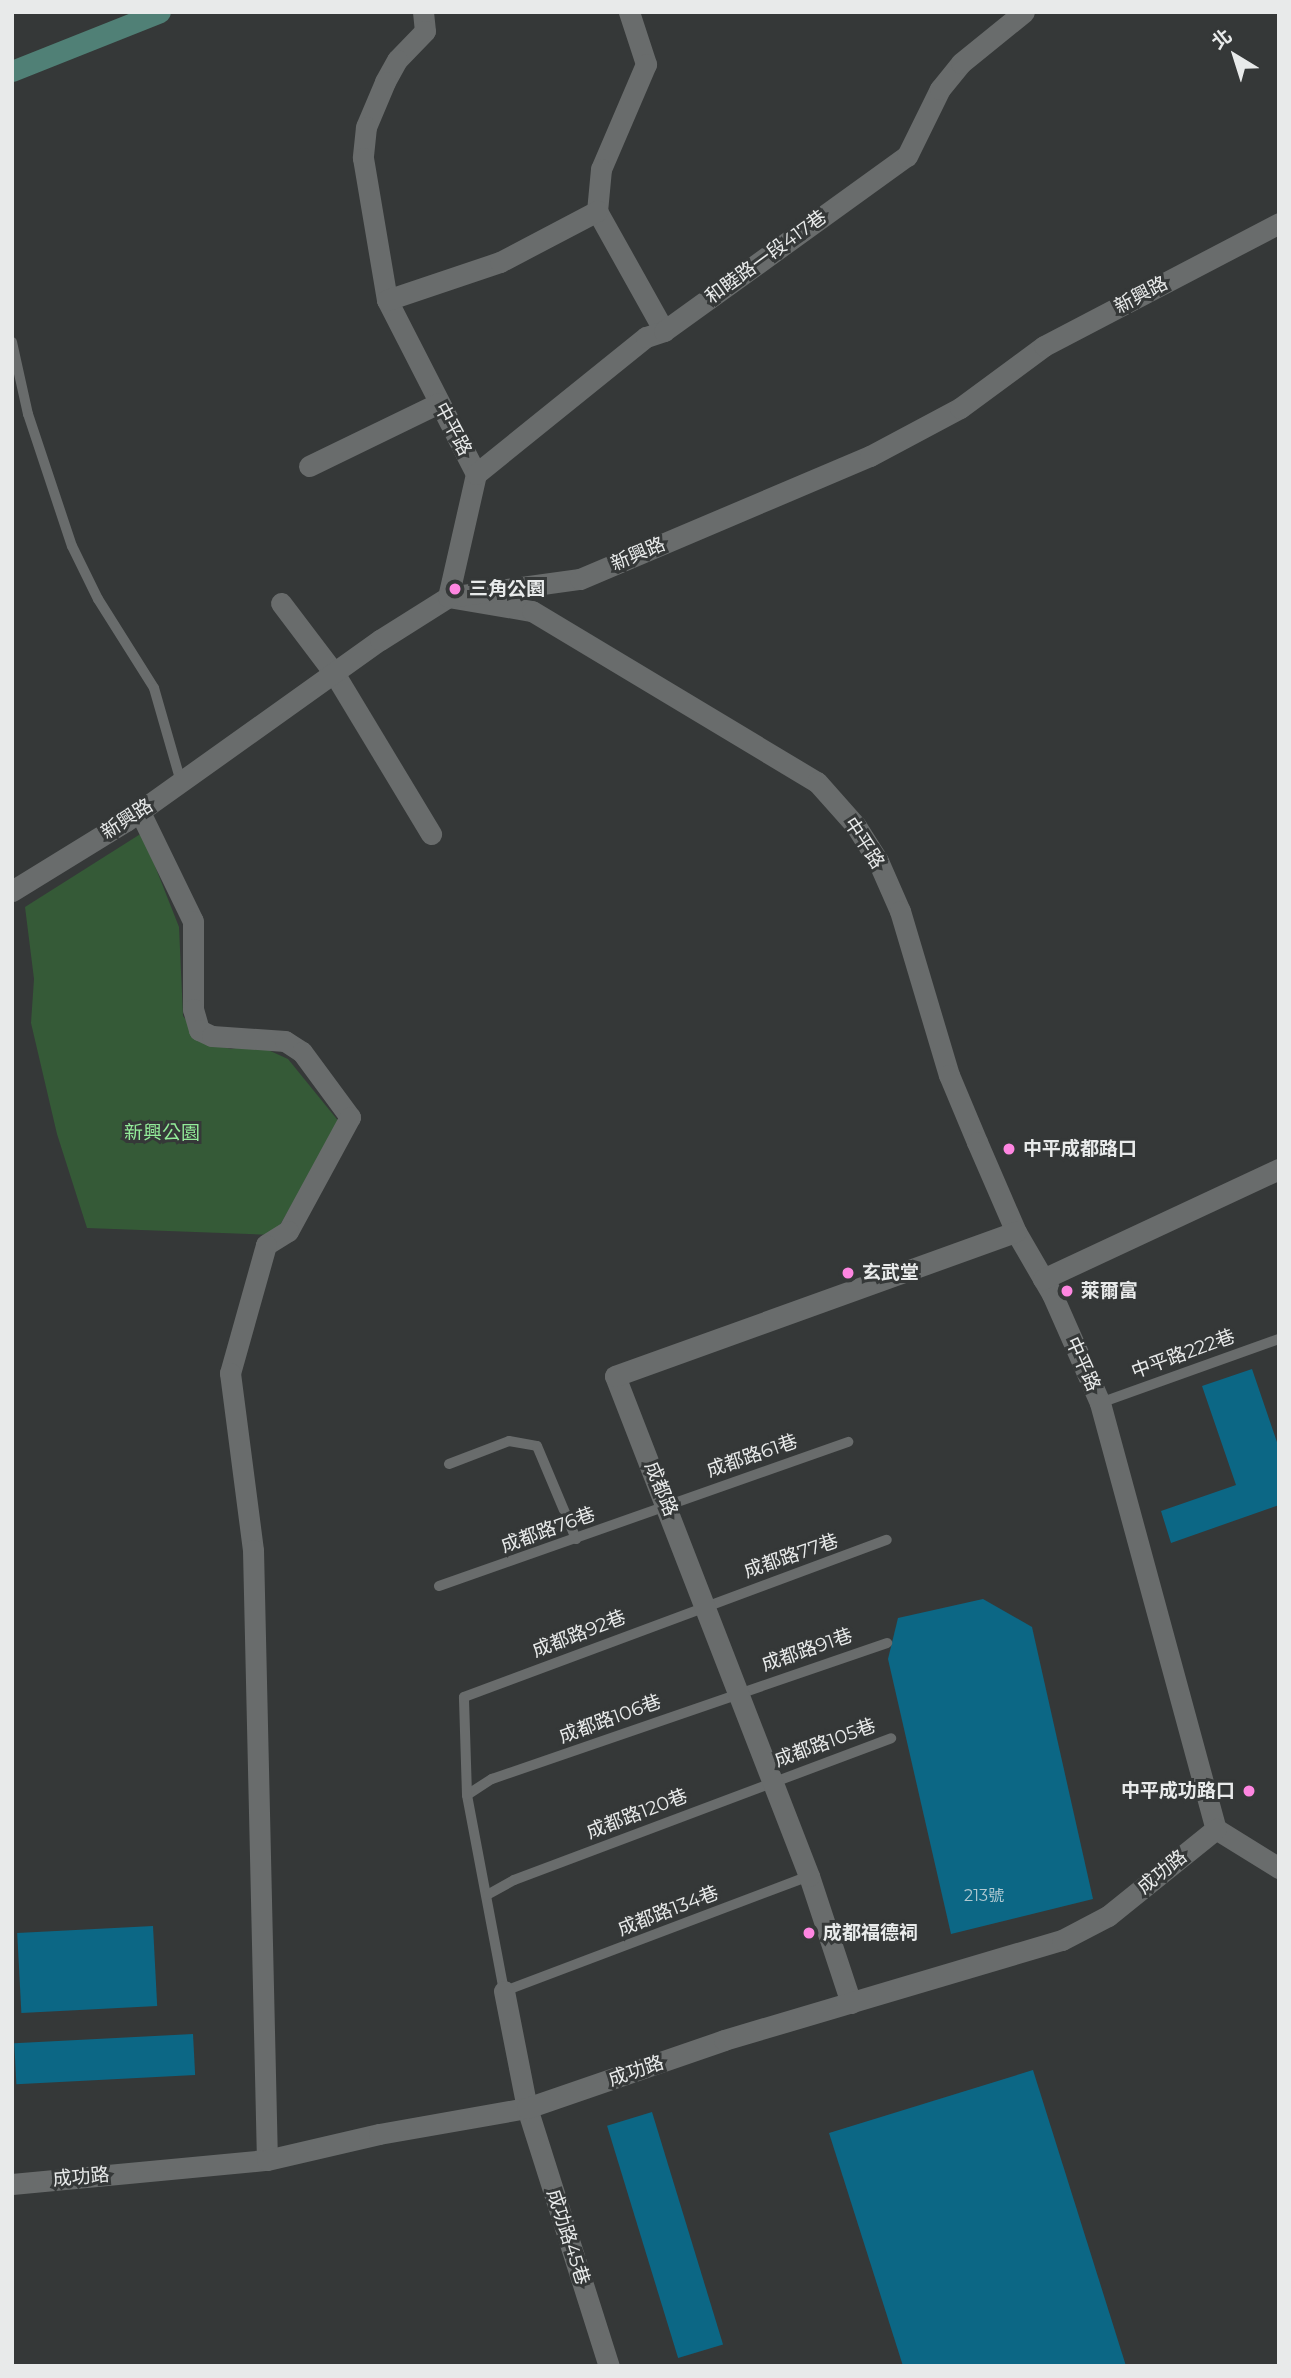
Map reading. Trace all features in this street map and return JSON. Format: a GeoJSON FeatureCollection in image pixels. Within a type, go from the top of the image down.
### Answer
{"type":"FeatureCollection","features":[{"type":"Feature","properties":{"kind":"street"},"geometry":{"type":"LineString","coordinates":[[12,71],[160,12]]}},
{"type":"Feature","properties":{"kind":"street","name":"中平路"},"geometry":{"type":"LineString","coordinates":[[423,12],[425,31],[397,60],[366,127],[363,158],[387,300],[476,474],[448,597],[532,611],[817,782],[856,826],[878,861],[900,911],[949,1075],[1016,1232],[1043,1279],[1100,1403],[1216,1829]]}},
{"type":"Feature","properties":{"kind":"street"},"geometry":{"type":"LineString","coordinates":[[629,12],[646,64],[601,169],[597,211],[664,331]]}},
{"type":"Feature","properties":{"kind":"street","name":"和睦路一段417巷"},"geometry":{"type":"LineString","coordinates":[[476,474],[635,345],[664,331],[907,156],[940,89],[961,62],[1024,12]]}},
{"type":"Feature","properties":{"kind":"street"},"geometry":{"type":"LineString","coordinates":[[387,300],[500,262],[597,211]]}},
{"type":"Feature","properties":{"kind":"street","name":"新興路"},"geometry":{"type":"LineString","coordinates":[[12,891],[140,812],[334,673],[448,597],[506,586],[580,579],[870,456],[960,408],[1044,346],[1279,223]]}},
{"type":"Feature","properties":{"kind":"street"},"geometry":{"type":"LineString","coordinates":[[309,466],[439,403]]}},
{"type":"Feature","properties":{"kind":"street"},"geometry":{"type":"LineString","coordinates":[[281,603],[334,673],[431,834]]}},
{"type":"Feature","properties":{"kind":"street"},"geometry":{"type":"LineString","coordinates":[[140,812],[193,921],[194,1009],[199,1030],[212,1035],[285,1041],[302,1052],[350,1117],[288,1231],[267,1245],[230,1373],[253,1550],[267,2160]]}},
{"type":"Feature","properties":{"kind":"street"},"geometry":{"type":"LineString","coordinates":[[1043,1279],[1279,1169]]}},
{"type":"Feature","properties":{"kind":"street","name":"成都路"},"geometry":{"type":"LineString","coordinates":[[851,2003],[809,1876],[668,1504],[615,1376],[1016,1232]]}},
{"type":"Feature","properties":{"kind":"street"},"geometry":{"type":"LineString","coordinates":[[1216,1829],[1277,1866]]}},
{"type":"Feature","properties":{"kind":"street","name":"成功路"},"geometry":{"type":"LineString","coordinates":[[12,2183],[267,2160],[379,2134],[527,2108],[724,2040],[1062,1940],[1108,1916],[1216,1829]]}},
{"type":"Feature","properties":{"kind":"street","name":"成功路45巷"},"geometry":{"type":"LineString","coordinates":[[504,1991],[527,2108],[609,2366]]}},
{"type":"Feature","properties":{"kind":"lane"},"geometry":{"type":"LineString","coordinates":[[12,342],[28,414],[72,546],[98,599],[154,688],[181,782]]}},
{"type":"Feature","properties":{"kind":"lane","name":"中平路222巷"},"geometry":{"type":"LineString","coordinates":[[1100,1403],[1279,1339]]}},
{"type":"Feature","properties":{"kind":"lane"},"geometry":{"type":"LineString","coordinates":[[449,1464],[509,1441],[537,1446],[576,1539]]}},
{"type":"Feature","properties":{"kind":"lane","name":"成都路61巷"},"geometry":{"type":"LineString","coordinates":[[668,1504],[848,1441]]}},
{"type":"Feature","properties":{"kind":"lane","name":"成都路76巷"},"geometry":{"type":"LineString","coordinates":[[439,1586],[668,1504]]}},
{"type":"Feature","properties":{"kind":"lane","name":"成都路77巷"},"geometry":{"type":"LineString","coordinates":[[706,1604],[887,1540]]}},
{"type":"Feature","properties":{"kind":"lane","name":"成都路92巷"},"geometry":{"type":"LineString","coordinates":[[467,1795],[464,1697],[706,1604]]}},
{"type":"Feature","properties":{"kind":"lane","name":"成都路91巷"},"geometry":{"type":"LineString","coordinates":[[739,1692],[887,1643]]}},
{"type":"Feature","properties":{"kind":"lane","name":"成都路106巷"},"geometry":{"type":"LineString","coordinates":[[467,1795],[492,1779],[739,1692]]}},
{"type":"Feature","properties":{"kind":"lane","name":"成都路105巷"},"geometry":{"type":"LineString","coordinates":[[771,1781],[891,1738]]}},
{"type":"Feature","properties":{"kind":"lane","name":"成都路120巷"},"geometry":{"type":"LineString","coordinates":[[487,1895],[514,1880],[771,1781]]}},
{"type":"Feature","properties":{"kind":"lane"},"geometry":{"type":"LineString","coordinates":[[467,1795],[487,1895],[489,1926],[504,1991]]}},
{"type":"Feature","properties":{"kind":"lane","name":"成都路134巷"},"geometry":{"type":"LineString","coordinates":[[504,1991],[809,1876]]}},
{"type":"Feature","properties":{"kind":"green space","name":"新興公園"},"geometry":{"type":"Polygon","coordinates":[[[142,833],[179,927],[183,1016],[204,1042],[231,1049],[255,1044],[288,1059],[340,1123],[274,1235],[87,1228],[57,1134],[31,1023],[34,979],[25,907],[142,833]]]}},
{"type":"Feature","properties":{"kind":"building"},"geometry":{"type":"Polygon","coordinates":[[[1252,1369],[1279,1448],[1279,1505],[1171,1543],[1161,1511],[1236,1485],[1202,1386],[1252,1369]]]}},
{"type":"Feature","properties":{"kind":"building"},"geometry":{"type":"Polygon","coordinates":[[[983,1599],[1032,1627],[1093,1899],[951,1934],[888,1659],[898,1618],[983,1599]]]}},
{"type":"Feature","properties":{"kind":"building"},"geometry":{"type":"Polygon","coordinates":[[[153,1926],[157,2006],[21,2013],[17,1933],[153,1926]]]}},
{"type":"Feature","properties":{"kind":"building"},"geometry":{"type":"Polygon","coordinates":[[[193,2034],[195,2075],[16,2084],[14,2043],[193,2034]]]}},
{"type":"Feature","properties":{"kind":"building"},"geometry":{"type":"Polygon","coordinates":[[[1033,2070],[1126,2366],[903,2366],[829,2133],[1033,2070]]]}},
{"type":"Feature","properties":{"kind":"building"},"geometry":{"type":"Polygon","coordinates":[[[652,2112],[723,2344],[678,2358],[607,2126],[652,2112]]]}},
{"type":"Feature","properties":{"kind":"place","name":"三角公園"},"geometry":{"type":"Point","coordinates":[455,589]}},
{"type":"Feature","properties":{"kind":"place","name":"中平成都路口"},"geometry":{"type":"Point","coordinates":[1009,1149]}},
{"type":"Feature","properties":{"kind":"place","name":"玄武堂"},"geometry":{"type":"Point","coordinates":[848,1273]}},
{"type":"Feature","properties":{"kind":"place","name":"萊爾富"},"geometry":{"type":"Point","coordinates":[1067,1291]}},
{"type":"Feature","properties":{"kind":"place","name":"中平成功路口"},"geometry":{"type":"Point","coordinates":[1249,1791]}},
{"type":"Feature","properties":{"kind":"place","name":"成都福德祠"},"geometry":{"type":"Point","coordinates":[809,1933]}}]}
